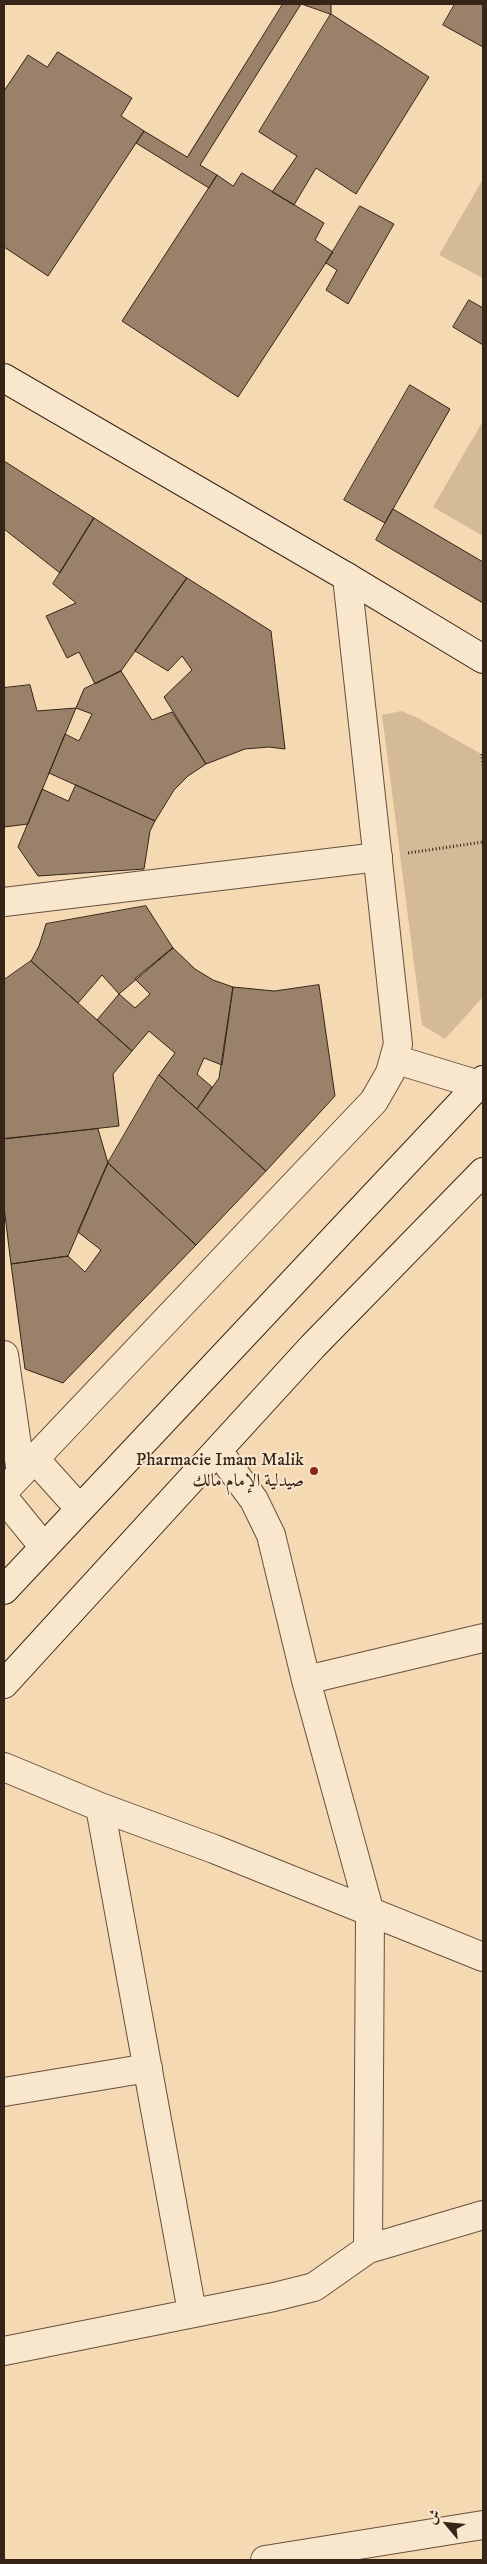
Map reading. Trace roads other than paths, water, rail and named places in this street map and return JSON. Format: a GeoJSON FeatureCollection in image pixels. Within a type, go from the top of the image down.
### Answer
{"type":"FeatureCollection","features":[{"type":"Feature","properties":{"kind":"street"},"geometry":{"type":"LineString","coordinates":[[4,378],[347,577],[483,659]]}},
{"type":"Feature","properties":{"kind":"street"},"geometry":{"type":"LineString","coordinates":[[20,1474],[374,1101],[390,1073],[398,1044],[347,577]]}},
{"type":"Feature","properties":{"kind":"street"},"geometry":{"type":"LineString","coordinates":[[4,902],[378,857]]}},
{"type":"Feature","properties":{"kind":"street"},"geometry":{"type":"LineString","coordinates":[[4,1590],[43,1546],[481,1082],[394,1059]]}},
{"type":"Feature","properties":{"kind":"street"},"geometry":{"type":"LineString","coordinates":[[4,1684],[320,1340],[481,1178]]}},
{"type":"Feature","properties":{"kind":"street"},"geometry":{"type":"LineString","coordinates":[[4,1355],[20,1474]]}},
{"type":"Feature","properties":{"kind":"street"},"geometry":{"type":"LineString","coordinates":[[218,1451],[254,1500],[271,1535],[306,1680],[370,1914],[368,2249]]}},
{"type":"Feature","properties":{"kind":"street"},"geometry":{"type":"LineString","coordinates":[[20,1474],[79,1508]]}},
{"type":"Feature","properties":{"kind":"street"},"geometry":{"type":"LineString","coordinates":[[4,1498],[43,1546]]}},
{"type":"Feature","properties":{"kind":"street"},"geometry":{"type":"LineString","coordinates":[[306,1680],[483,1638]]}},
{"type":"Feature","properties":{"kind":"street"},"geometry":{"type":"LineString","coordinates":[[4,1767],[100,1808],[214,1849],[370,1914],[483,1957]]}},
{"type":"Feature","properties":{"kind":"street"},"geometry":{"type":"LineString","coordinates":[[100,1808],[192,2312]]}},
{"type":"Feature","properties":{"kind":"street"},"geometry":{"type":"LineString","coordinates":[[4,2092],[148,2068]]}},
{"type":"Feature","properties":{"kind":"street"},"geometry":{"type":"LineString","coordinates":[[4,2351],[274,2297],[314,2286],[368,2249],[483,2215]]}},
{"type":"Feature","properties":{"kind":"street"},"geometry":{"type":"LineString","coordinates":[[264,2560],[483,2525]]}},
{"type":"Feature","properties":{"kind":"place","name":"Pharmacie Imam Malik صيدلية الإمام مالك"},"geometry":{"type":"Point","coordinates":[314,1471]}}]}
